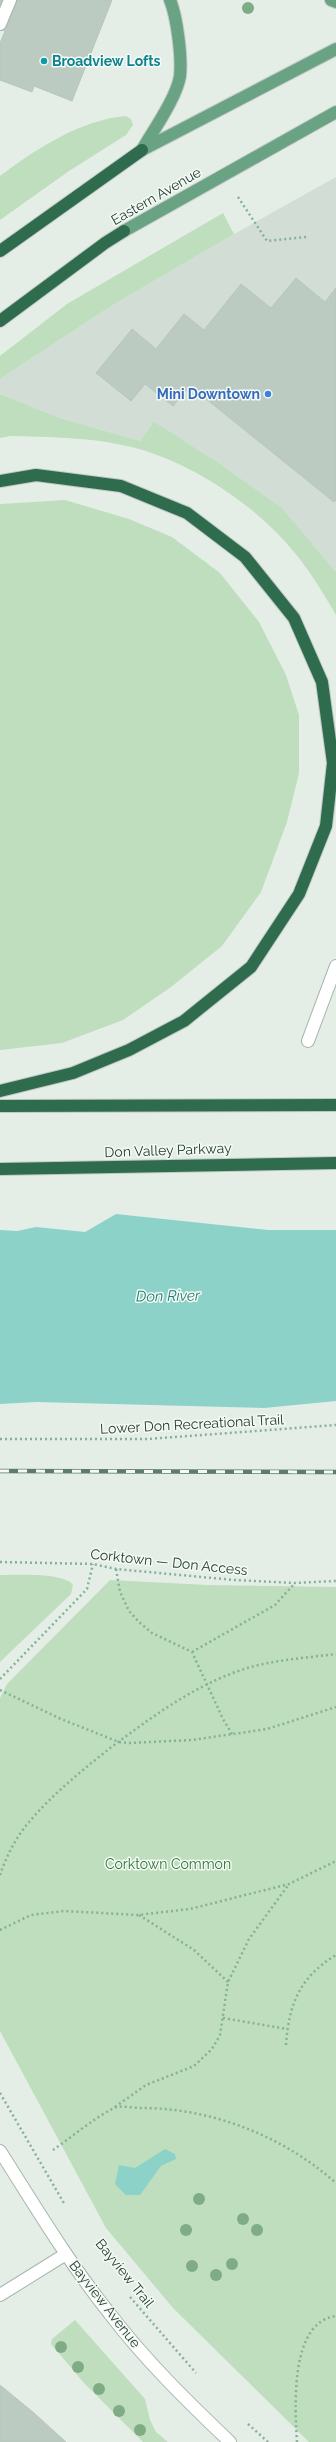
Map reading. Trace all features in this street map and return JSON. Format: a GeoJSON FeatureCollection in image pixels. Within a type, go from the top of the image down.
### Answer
{"type":"FeatureCollection","features":[{"type":"Feature","properties":{"kind":"highway"},"geometry":{"type":"LineString","coordinates":[[0,251],[142,150]]}},
{"type":"Feature","properties":{"kind":"highway","name":"Eastern Avenue"},"geometry":{"type":"LineString","coordinates":[[0,321],[105,243],[124,232]]}},
{"type":"Feature","properties":{"kind":"highway"},"geometry":{"type":"LineString","coordinates":[[0,481],[36,475],[121,486],[187,513],[245,558],[294,618],[322,682],[333,763],[326,826],[299,894],[251,966],[184,1021],[129,1050],[73,1073],[0,1091]]}},
{"type":"Feature","properties":{"kind":"highway"},"geometry":{"type":"LineString","coordinates":[[0,1106],[336,1104]]}},
{"type":"Feature","properties":{"kind":"highway","name":"Don Valley Parkway"},"geometry":{"type":"LineString","coordinates":[[0,1170],[336,1162]]}},
{"type":"Feature","properties":{"kind":"main road"},"geometry":{"type":"LineString","coordinates":[[142,150],[168,105],[180,76],[176,15],[170,0]]}},
{"type":"Feature","properties":{"kind":"main road"},"geometry":{"type":"LineString","coordinates":[[331,0],[336,2]]}},
{"type":"Feature","properties":{"kind":"main road"},"geometry":{"type":"LineString","coordinates":[[142,150],[336,49]]}},
{"type":"Feature","properties":{"kind":"main road","name":"Eastern Avenue"},"geometry":{"type":"LineString","coordinates":[[124,232],[336,112]]}},
{"type":"Feature","properties":{"kind":"street"},"geometry":{"type":"LineString","coordinates":[[0,24],[10,0]]}},
{"type":"Feature","properties":{"kind":"street"},"geometry":{"type":"LineString","coordinates":[[308,1041],[336,966]]}},
{"type":"Feature","properties":{"kind":"street","name":"Bayview Avenue"},"geometry":{"type":"LineString","coordinates":[[0,2151],[66,2254],[124,2331],[158,2369],[230,2442]]}},
{"type":"Feature","properties":{"kind":"street"},"geometry":{"type":"LineString","coordinates":[[0,2295],[66,2254]]}},
{"type":"Feature","properties":{"kind":"path"},"geometry":{"type":"LineString","coordinates":[[238,197],[267,241],[307,236]]}},
{"type":"Feature","properties":{"kind":"path","name":"Lower Don Recreational Trail"},"geometry":{"type":"LineString","coordinates":[[0,1439],[148,1439],[336,1425]]}},
{"type":"Feature","properties":{"kind":"path","name":"Corktown — Don Access"},"geometry":{"type":"LineString","coordinates":[[0,1562],[93,1564],[116,1569],[185,1577],[296,1582],[336,1581]]}},
{"type":"Feature","properties":{"kind":"path"},"geometry":{"type":"LineString","coordinates":[[0,1679],[87,1589],[93,1564]]}},
{"type":"Feature","properties":{"kind":"path"},"geometry":{"type":"LineString","coordinates":[[116,1569],[120,1592],[129,1611],[139,1622],[152,1633],[192,1652],[206,1685],[232,1734]]}},
{"type":"Feature","properties":{"kind":"path"},"geometry":{"type":"LineString","coordinates":[[192,1652],[275,1605],[296,1582]]}},
{"type":"Feature","properties":{"kind":"path"},"geometry":{"type":"LineString","coordinates":[[0,1875],[9,1854],[28,1823],[84,1769],[156,1713],[206,1685],[233,1673],[262,1664],[336,1654]]}},
{"type":"Feature","properties":{"kind":"path"},"geometry":{"type":"LineString","coordinates":[[0,1690],[61,1719],[119,1742],[134,1743],[192,1740],[274,1727],[336,1707]]}},
{"type":"Feature","properties":{"kind":"path"},"geometry":{"type":"LineString","coordinates":[[0,1930],[31,1915],[64,1911],[138,1915],[190,1909],[289,1884],[336,1861]]}},
{"type":"Feature","properties":{"kind":"path"},"geometry":{"type":"LineString","coordinates":[[53,2150],[146,2085],[182,2072],[200,2062],[216,2044],[223,2018],[228,1982],[249,1940],[289,1884]]}},
{"type":"Feature","properties":{"kind":"path"},"geometry":{"type":"LineString","coordinates":[[138,1915],[194,1950],[228,1982]]}},
{"type":"Feature","properties":{"kind":"path"},"geometry":{"type":"LineString","coordinates":[[286,2045],[287,2029],[292,2008],[302,1984],[319,1965],[336,1955]]}},
{"type":"Feature","properties":{"kind":"path"},"geometry":{"type":"LineString","coordinates":[[223,2018],[287,2029]]}},
{"type":"Feature","properties":{"kind":"path"},"geometry":{"type":"LineString","coordinates":[[0,2093],[66,2207]]}},
{"type":"Feature","properties":{"kind":"path"},"geometry":{"type":"LineString","coordinates":[[115,2108],[151,2108],[215,2120],[259,2132],[313,2164],[336,2183]]}},
{"type":"Feature","properties":{"kind":"path","name":"Bayview Trail"},"geometry":{"type":"LineString","coordinates":[[129,2296],[197,2374]]}},
{"type":"Feature","properties":{"kind":"path"},"geometry":{"type":"LineString","coordinates":[[297,2442],[295,2412],[297,2379],[304,2346],[311,2331],[328,2317],[336,2316]]}},
{"type":"Feature","properties":{"kind":"path"},"geometry":{"type":"LineString","coordinates":[[246,2422],[268,2442]]}},
{"type":"Feature","properties":{"kind":"shaded area"},"geometry":{"type":"Polygon","coordinates":[[[336,177],[336,572],[282,508],[219,463],[154,423],[140,441],[60,418],[0,394],[0,379],[111,306],[234,234],[336,177]]]}},
{"type":"Feature","properties":{"kind":"green space"},"geometry":{"type":"Polygon","coordinates":[[[126,116],[131,119],[133,125],[126,135],[69,171],[0,220],[0,176],[28,156],[59,137],[92,123],[126,116]]]}},
{"type":"Feature","properties":{"kind":"green space"},"geometry":{"type":"Polygon","coordinates":[[[223,213],[234,234],[111,306],[0,379],[0,356],[67,304],[223,213]]]}},
{"type":"Feature","properties":{"kind":"green space"},"geometry":{"type":"Polygon","coordinates":[[[0,394],[60,418],[140,441],[154,422],[219,463],[282,508],[336,572],[336,615],[320,588],[295,553],[272,528],[234,496],[212,482],[167,459],[122,445],[94,440],[66,438],[10,436],[0,438],[0,394]]]}},
{"type":"Feature","properties":{"kind":"green space"},"geometry":{"type":"Polygon","coordinates":[[[65,500],[129,519],[172,537],[220,573],[259,622],[286,675],[299,715],[299,773],[287,822],[261,892],[222,946],[171,987],[123,1020],[62,1043],[0,1050],[0,504],[65,500]]]}},
{"type":"Feature","properties":{"kind":"green space"},"geometry":{"type":"Polygon","coordinates":[[[0,1575],[50,1576],[68,1581],[73,1585],[71,1594],[0,1662],[0,1575]]]}},
{"type":"Feature","properties":{"kind":"green space","name":"Corktown Common"},"geometry":{"type":"Polygon","coordinates":[[[110,1580],[207,1585],[336,1587],[336,2442],[309,2442],[173,2308],[106,2228],[0,2031],[0,1698],[7,1684],[110,1580]]]}},
{"type":"Feature","properties":{"kind":"green space"},"geometry":{"type":"Polygon","coordinates":[[[75,2320],[145,2399],[150,2420],[156,2432],[168,2442],[143,2442],[84,2383],[51,2344],[52,2339],[75,2320]]]}},
{"type":"Feature","properties":{"kind":"water","name":"Don River"},"geometry":{"type":"Polygon","coordinates":[[[116,1214],[268,1230],[336,1230],[336,1401],[264,1408],[37,1402],[0,1404],[0,1230],[17,1231],[36,1227],[85,1232],[116,1214]]]}},
{"type":"Feature","properties":{"kind":"water"},"geometry":{"type":"Polygon","coordinates":[[[165,2149],[175,2154],[176,2159],[161,2166],[140,2195],[126,2195],[115,2184],[119,2165],[135,2168],[165,2149]]]}},
{"type":"Feature","properties":{"kind":"building","name":"Broadview Lofts"},"geometry":{"type":"Polygon","coordinates":[[[0,0],[112,0],[72,101],[34,86],[32,92],[0,80],[0,43],[5,31],[0,29],[0,0]]]}},
{"type":"Feature","properties":{"kind":"building","name":"Mini Downtown"},"geometry":{"type":"Polygon","coordinates":[[[296,278],[325,302],[336,288],[336,500],[334,502],[190,386],[173,406],[145,384],[131,401],[96,373],[132,329],[156,349],[184,314],[204,330],[241,284],[271,308],[296,278]]]}},
{"type":"Feature","properties":{"kind":"building"},"geometry":{"type":"Polygon","coordinates":[[[0,2385],[34,2413],[66,2442],[0,2442],[0,2385]]]}},
{"type":"Feature","properties":{"kind":"railway"},"geometry":{"type":"LineString","coordinates":[[0,1471],[336,1472]]}},
{"type":"Feature","properties":{"kind":"place","name":"Broadview Lofts"},"geometry":{"type":"Point","coordinates":[44,61]}},
{"type":"Feature","properties":{"kind":"place","name":"Mini Downtown"},"geometry":{"type":"Point","coordinates":[268,394]}}]}
